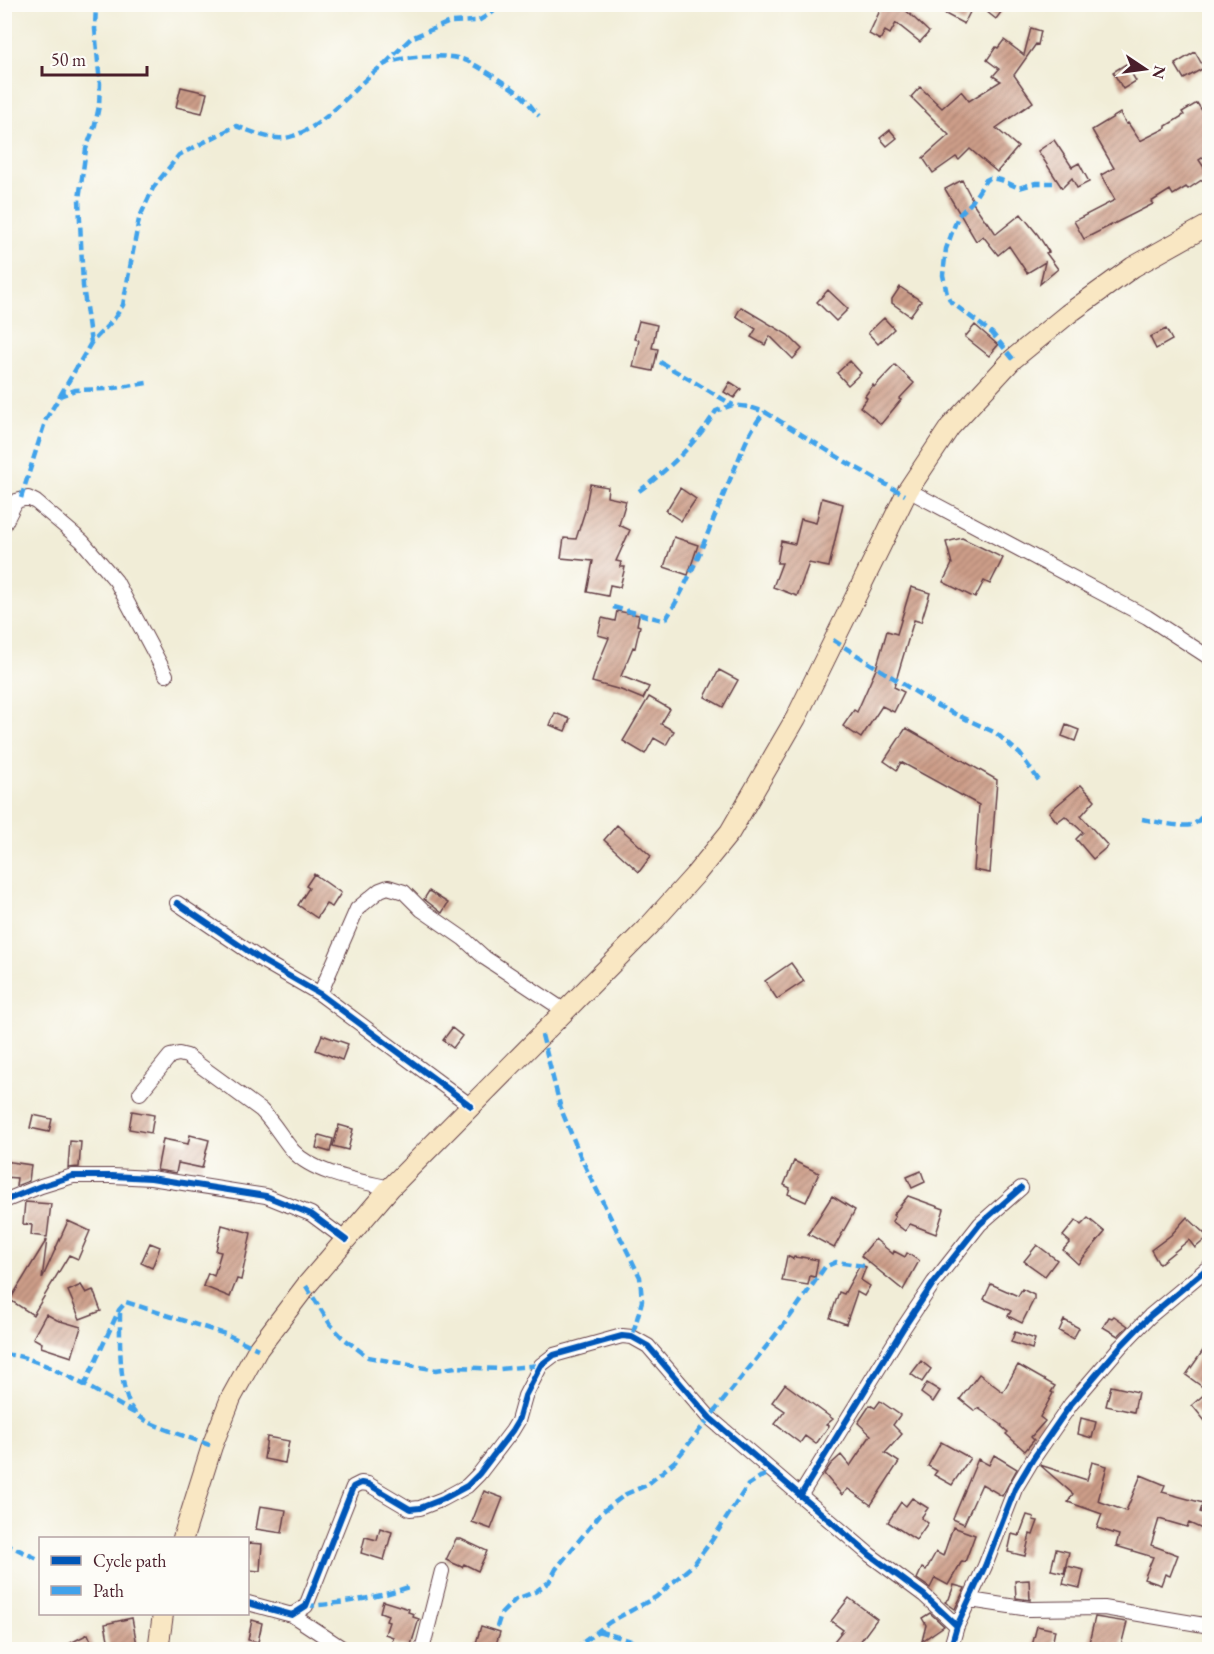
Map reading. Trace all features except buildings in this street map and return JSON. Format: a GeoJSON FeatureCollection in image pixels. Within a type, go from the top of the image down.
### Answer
{"type":"FeatureCollection","features":[{"type":"Feature","properties":{"kind":"main road"},"geometry":{"type":"LineString","coordinates":[[184,1537],[212,1446],[231,1398],[258,1349],[306,1286],[390,1188],[650,925],[695,876],[739,820],[796,718],[908,490],[950,427],[1013,359],[1068,314],[1134,267],[1209,224]]}},
{"type":"Feature","properties":{"kind":"main road"},"geometry":{"type":"LineString","coordinates":[[158,1650],[163,1615]]}},
{"type":"Feature","properties":{"kind":"street"},"geometry":{"type":"LineString","coordinates":[[908,490],[1147,617],[1209,658]]}},
{"type":"Feature","properties":{"kind":"street"},"geometry":{"type":"LineString","coordinates":[[4,525],[16,501],[28,498],[36,502],[82,541],[116,581],[166,675]]}},
{"type":"Feature","properties":{"kind":"street"},"geometry":{"type":"LineString","coordinates":[[320,994],[357,909],[380,890],[388,887],[404,892],[422,910],[464,939],[485,958],[565,1011]]}},
{"type":"Feature","properties":{"kind":"street"},"geometry":{"type":"LineString","coordinates":[[177,903],[263,962],[320,994],[471,1106]]}},
{"type":"Feature","properties":{"kind":"street"},"geometry":{"type":"LineString","coordinates":[[140,1093],[170,1056],[179,1054],[187,1056],[261,1110],[279,1130],[293,1151],[303,1160],[343,1177],[390,1188]]}},
{"type":"Feature","properties":{"kind":"street"},"geometry":{"type":"LineString","coordinates":[[4,1201],[73,1176],[151,1178],[266,1196],[311,1214],[346,1240]]}},
{"type":"Feature","properties":{"kind":"street"},"geometry":{"type":"LineString","coordinates":[[801,1496],[934,1282],[980,1224],[1021,1188]]}},
{"type":"Feature","properties":{"kind":"street"},"geometry":{"type":"LineString","coordinates":[[950,1650],[957,1626],[970,1600],[1015,1489],[1071,1404],[1150,1316],[1209,1266]]}},
{"type":"Feature","properties":{"kind":"street"},"geometry":{"type":"LineString","coordinates":[[292,1616],[306,1606],[353,1487],[361,1483],[368,1484],[410,1509],[420,1508],[444,1499],[467,1486],[512,1431],[518,1421],[525,1396],[541,1365],[554,1355],[622,1336],[632,1337],[648,1346],[710,1418],[870,1555],[924,1595],[957,1626]]}},
{"type":"Feature","properties":{"kind":"street"},"geometry":{"type":"LineString","coordinates":[[422,1650],[442,1571]]}},
{"type":"Feature","properties":{"kind":"street"},"geometry":{"type":"LineString","coordinates":[[970,1600],[1029,1609],[1104,1608],[1209,1626]]}},
{"type":"Feature","properties":{"kind":"street"},"geometry":{"type":"LineString","coordinates":[[249,1603],[292,1616],[345,1650]]}},
{"type":"Feature","properties":{"kind":"marked path"},"geometry":{"type":"LineString","coordinates":[[91,343],[83,286],[79,199],[86,149],[99,106],[96,4]]}},
{"type":"Feature","properties":{"kind":"marked path"},"geometry":{"type":"LineString","coordinates":[[385,64],[411,38],[450,22],[478,21],[493,12],[497,4]]}},
{"type":"Feature","properties":{"kind":"marked path"},"geometry":{"type":"LineString","coordinates":[[60,396],[91,343],[114,319],[123,305],[139,219],[153,188],[179,155],[236,126],[271,137],[293,136],[319,123],[382,66],[411,57],[437,56],[467,61],[524,97],[539,116]]}},
{"type":"Feature","properties":{"kind":"marked path"},"geometry":{"type":"LineString","coordinates":[[1013,359],[992,333],[951,302],[943,275],[946,249],[958,216],[972,202],[986,180],[990,178],[1001,180],[1019,188],[1036,183],[1053,183]]}},
{"type":"Feature","properties":{"kind":"marked path"},"geometry":{"type":"LineString","coordinates":[[660,362],[733,405]]}},
{"type":"Feature","properties":{"kind":"marked path"},"geometry":{"type":"LineString","coordinates":[[21,498],[46,419],[60,396],[75,390],[108,389],[147,383]]}},
{"type":"Feature","properties":{"kind":"marked path"},"geometry":{"type":"LineString","coordinates":[[639,491],[681,455],[716,411],[733,405],[765,412],[905,495]]}},
{"type":"Feature","properties":{"kind":"marked path"},"geometry":{"type":"LineString","coordinates":[[613,607],[662,620],[666,619],[694,565],[747,439],[765,412]]}},
{"type":"Feature","properties":{"kind":"marked path"},"geometry":{"type":"LineString","coordinates":[[833,640],[938,706],[996,733],[1020,754],[1040,782]]}},
{"type":"Feature","properties":{"kind":"marked path"},"geometry":{"type":"LineString","coordinates":[[1142,819],[1189,825],[1198,821],[1210,806]]}},
{"type":"Feature","properties":{"kind":"marked path"},"geometry":{"type":"LineString","coordinates":[[542,1035],[561,1109],[582,1160],[640,1277],[642,1301],[632,1337]]}},
{"type":"Feature","properties":{"kind":"marked path"},"geometry":{"type":"LineString","coordinates":[[497,1627],[501,1614],[516,1599],[535,1592],[549,1582],[556,1569],[602,1512],[626,1494],[647,1485],[675,1461],[789,1318],[825,1267],[836,1262],[864,1266]]}},
{"type":"Feature","properties":{"kind":"marked path"},"geometry":{"type":"LineString","coordinates":[[306,1286],[330,1324],[342,1337],[368,1357],[436,1370],[456,1367],[500,1369],[541,1365]]}},
{"type":"Feature","properties":{"kind":"marked path"},"geometry":{"type":"LineString","coordinates":[[84,1386],[119,1310],[126,1302],[228,1335],[258,1349]]}},
{"type":"Feature","properties":{"kind":"marked path"},"geometry":{"type":"LineString","coordinates":[[120,1313],[120,1351],[125,1393],[135,1413],[160,1427],[212,1446]]}},
{"type":"Feature","properties":{"kind":"marked path"},"geometry":{"type":"LineString","coordinates":[[4,1355],[33,1360],[51,1368],[136,1414]]}},
{"type":"Feature","properties":{"kind":"marked path"},"geometry":{"type":"LineString","coordinates":[[573,1650],[610,1622],[656,1597],[694,1564],[748,1485],[760,1477],[773,1473]]}},
{"type":"Feature","properties":{"kind":"marked path"},"geometry":{"type":"LineString","coordinates":[[4,1543],[39,1560]]}},
{"type":"Feature","properties":{"kind":"marked path"},"geometry":{"type":"LineString","coordinates":[[306,1606],[358,1600],[409,1587]]}},
{"type":"Feature","properties":{"kind":"marked path"},"geometry":{"type":"LineString","coordinates":[[598,1631],[638,1643],[652,1650]]}},
{"type":"Feature","properties":{"kind":"cycle path"},"geometry":{"type":"LineString","coordinates":[[177,903],[263,961],[320,994],[471,1106]]}},
{"type":"Feature","properties":{"kind":"cycle path"},"geometry":{"type":"LineString","coordinates":[[4,1201],[73,1176],[151,1178],[266,1196],[311,1214],[346,1240]]}},
{"type":"Feature","properties":{"kind":"cycle path"},"geometry":{"type":"LineString","coordinates":[[800,1496],[934,1282],[980,1224],[1021,1188]]}},
{"type":"Feature","properties":{"kind":"cycle path"},"geometry":{"type":"LineString","coordinates":[[950,1650],[957,1626],[985,1566],[1015,1489],[1033,1459],[1071,1404],[1120,1347],[1150,1316],[1210,1266]]}},
{"type":"Feature","properties":{"kind":"cycle path"},"geometry":{"type":"LineString","coordinates":[[249,1603],[292,1615],[306,1606],[353,1487],[361,1483],[368,1484],[410,1509],[420,1508],[443,1499],[467,1486],[512,1431],[518,1421],[525,1396],[541,1365],[554,1355],[622,1336],[632,1337],[648,1346],[710,1418],[870,1555],[924,1595],[957,1626]]}}]}
